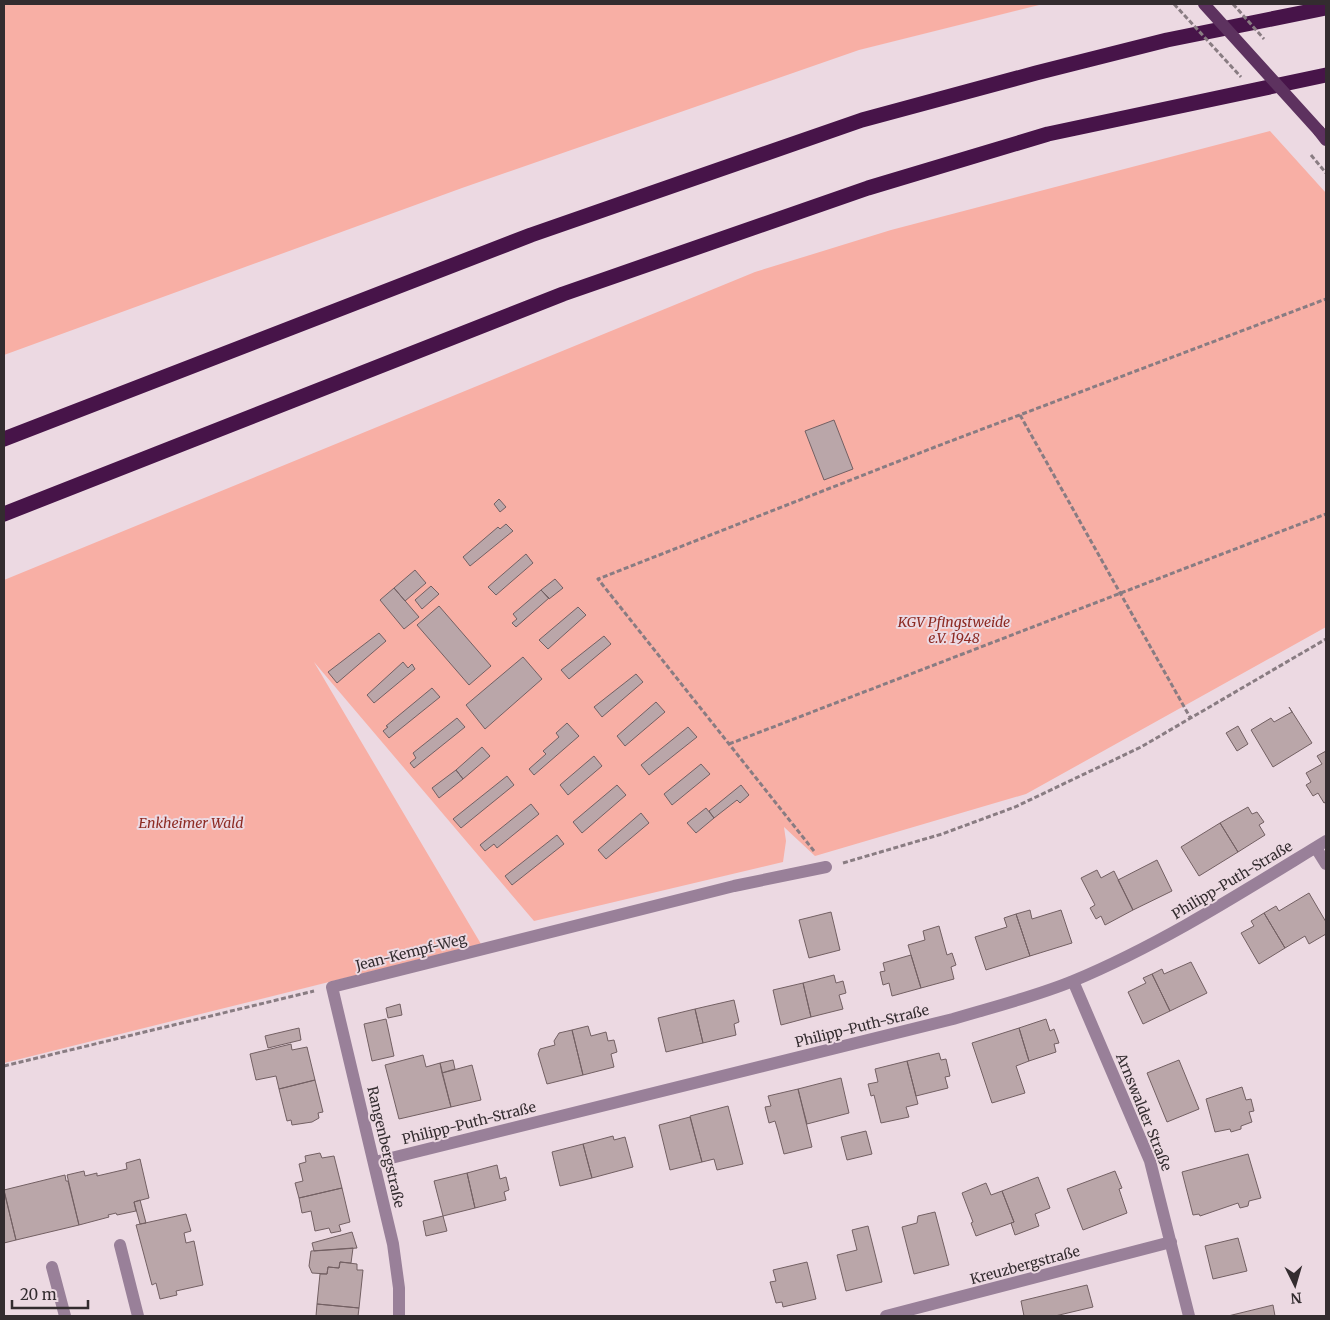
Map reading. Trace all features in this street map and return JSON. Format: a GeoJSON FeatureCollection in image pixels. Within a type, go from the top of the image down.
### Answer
{"type":"FeatureCollection","features":[{"type":"Feature","properties":{"kind":"highway"},"geometry":{"type":"LineString","coordinates":[[4,439],[532,235],[862,120],[1166,40],[1326,8]]}},
{"type":"Feature","properties":{"kind":"highway"},"geometry":{"type":"LineString","coordinates":[[4,514],[563,294],[859,191],[1048,134],[1326,75]]}},
{"type":"Feature","properties":{"kind":"main road"},"geometry":{"type":"LineString","coordinates":[[1204,4],[1322,136]]}},
{"type":"Feature","properties":{"kind":"street"},"geometry":{"type":"LineString","coordinates":[[1321,844],[1326,864]]}},
{"type":"Feature","properties":{"kind":"street","name":"Philipp-Puth-Straße"},"geometry":{"type":"LineString","coordinates":[[375,1162],[953,1019],[1073,981],[1196,920],[1321,844]]}},
{"type":"Feature","properties":{"kind":"street","name":"Jean-Kempf-Weg"},"geometry":{"type":"LineString","coordinates":[[332,987],[734,886],[826,868]]}},
{"type":"Feature","properties":{"kind":"street","name":"Arnswalder Straße"},"geometry":{"type":"LineString","coordinates":[[1073,981],[1150,1161],[1189,1316]]}},
{"type":"Feature","properties":{"kind":"street","name":"Rangenbergstraße"},"geometry":{"type":"LineString","coordinates":[[332,987],[375,1162],[397,1268],[399,1316]]}},
{"type":"Feature","properties":{"kind":"street","name":"Kreuzbergstraße"},"geometry":{"type":"LineString","coordinates":[[886,1316],[1171,1242]]}},
{"type":"Feature","properties":{"kind":"street"},"geometry":{"type":"LineString","coordinates":[[120,1246],[138,1316]]}},
{"type":"Feature","properties":{"kind":"street"},"geometry":{"type":"LineString","coordinates":[[52,1267],[64,1316]]}},
{"type":"Feature","properties":{"kind":"path"},"geometry":{"type":"LineString","coordinates":[[1174,4],[1247,84]]}},
{"type":"Feature","properties":{"kind":"path"},"geometry":{"type":"LineString","coordinates":[[1326,299],[1020,415],[598,579],[826,868],[942,834],[1016,807],[1141,747],[1326,639]]}},
{"type":"Feature","properties":{"kind":"path"},"geometry":{"type":"LineString","coordinates":[[1020,415],[1191,719]]}},
{"type":"Feature","properties":{"kind":"path"},"geometry":{"type":"LineString","coordinates":[[729,744],[1326,514]]}},
{"type":"Feature","properties":{"kind":"path"},"geometry":{"type":"LineString","coordinates":[[4,1066],[332,987]]}},
{"type":"Feature","properties":{"kind":"green space"},"geometry":{"type":"Polygon","coordinates":[[[4,4],[1043,4],[859,50],[462,188],[4,355],[4,4]]]}},
{"type":"Feature","properties":{"kind":"green space"},"geometry":{"type":"Polygon","coordinates":[[[1270,131],[1326,193],[1326,627],[1026,794],[815,856],[784,827],[786,841],[783,862],[534,921],[314,662],[481,944],[4,1063],[4,580],[755,272],[891,230],[1270,131]]]}},
{"type":"Feature","properties":{"kind":"building"},"geometry":{"type":"Polygon","coordinates":[[[834,420],[853,469],[824,480],[805,431],[834,420]]]}},
{"type":"Feature","properties":{"kind":"building"},"geometry":{"type":"Polygon","coordinates":[[[499,499],[506,507],[500,512],[494,504],[499,499]]]}},
{"type":"Feature","properties":{"kind":"building"},"geometry":{"type":"Polygon","coordinates":[[[506,524],[513,531],[470,566],[463,557],[498,527],[500,529],[506,524]]]}},
{"type":"Feature","properties":{"kind":"building"},"geometry":{"type":"Polygon","coordinates":[[[526,554],[533,563],[496,595],[488,587],[526,554]]]}},
{"type":"Feature","properties":{"kind":"building"},"geometry":{"type":"Polygon","coordinates":[[[415,570],[426,583],[405,601],[394,588],[415,570]]]}},
{"type":"Feature","properties":{"kind":"building"},"geometry":{"type":"Polygon","coordinates":[[[555,579],[563,588],[549,599],[541,590],[555,579]]]}},
{"type":"Feature","properties":{"kind":"building"},"geometry":{"type":"Polygon","coordinates":[[[431,586],[439,594],[422,609],[415,600],[431,586]]]}},
{"type":"Feature","properties":{"kind":"building"},"geometry":{"type":"Polygon","coordinates":[[[394,588],[419,617],[404,629],[380,600],[394,588]]]}},
{"type":"Feature","properties":{"kind":"building"},"geometry":{"type":"Polygon","coordinates":[[[541,590],[549,598],[516,627],[512,623],[517,619],[513,614],[541,590]]]}},
{"type":"Feature","properties":{"kind":"building"},"geometry":{"type":"Polygon","coordinates":[[[439,606],[491,666],[469,685],[417,625],[439,606]]]}},
{"type":"Feature","properties":{"kind":"building"},"geometry":{"type":"Polygon","coordinates":[[[578,607],[586,615],[548,649],[539,640],[578,607]]]}},
{"type":"Feature","properties":{"kind":"building"},"geometry":{"type":"Polygon","coordinates":[[[379,633],[386,641],[337,683],[328,672],[379,633]]]}},
{"type":"Feature","properties":{"kind":"building"},"geometry":{"type":"Polygon","coordinates":[[[604,636],[611,644],[569,679],[561,670],[604,636]]]}},
{"type":"Feature","properties":{"kind":"building"},"geometry":{"type":"Polygon","coordinates":[[[523,657],[542,679],[485,729],[466,705],[523,657]]]}},
{"type":"Feature","properties":{"kind":"building"},"geometry":{"type":"Polygon","coordinates":[[[403,662],[408,668],[412,664],[415,669],[374,703],[367,695],[403,662]]]}},
{"type":"Feature","properties":{"kind":"building"},"geometry":{"type":"Polygon","coordinates":[[[636,674],[643,682],[602,717],[594,707],[636,674]]]}},
{"type":"Feature","properties":{"kind":"building"},"geometry":{"type":"Polygon","coordinates":[[[432,688],[440,697],[389,738],[383,731],[388,727],[386,726],[432,688]]]}},
{"type":"Feature","properties":{"kind":"building"},"geometry":{"type":"Polygon","coordinates":[[[656,702],[665,712],[625,746],[617,736],[656,702]]]}},
{"type":"Feature","properties":{"kind":"building"},"geometry":{"type":"Polygon","coordinates":[[[1289,707],[1312,743],[1273,767],[1251,730],[1271,718],[1274,722],[1292,712],[1289,707]]]}},
{"type":"Feature","properties":{"kind":"building"},"geometry":{"type":"Polygon","coordinates":[[[457,718],[465,727],[414,768],[410,763],[416,758],[413,753],[457,718]]]}},
{"type":"Feature","properties":{"kind":"building"},"geometry":{"type":"Polygon","coordinates":[[[567,723],[579,736],[534,775],[529,769],[546,754],[543,751],[559,737],[556,733],[567,723]]]}},
{"type":"Feature","properties":{"kind":"building"},"geometry":{"type":"Polygon","coordinates":[[[1238,726],[1248,744],[1237,751],[1226,733],[1238,726]]]}},
{"type":"Feature","properties":{"kind":"building"},"geometry":{"type":"Polygon","coordinates":[[[688,727],[697,737],[649,775],[641,765],[688,727]]]}},
{"type":"Feature","properties":{"kind":"building"},"geometry":{"type":"Polygon","coordinates":[[[482,747],[490,756],[463,779],[456,770],[482,747]]]}},
{"type":"Feature","properties":{"kind":"building"},"geometry":{"type":"Polygon","coordinates":[[[1326,751],[1326,802],[1324,803],[1318,793],[1313,796],[1306,785],[1311,782],[1306,773],[1322,764],[1317,756],[1326,751]]]}},
{"type":"Feature","properties":{"kind":"building"},"geometry":{"type":"Polygon","coordinates":[[[594,756],[602,766],[568,795],[560,785],[594,756]]]}},
{"type":"Feature","properties":{"kind":"building"},"geometry":{"type":"Polygon","coordinates":[[[701,764],[710,774],[672,805],[664,794],[701,764]]]}},
{"type":"Feature","properties":{"kind":"building"},"geometry":{"type":"Polygon","coordinates":[[[456,770],[463,779],[439,798],[432,788],[456,770]]]}},
{"type":"Feature","properties":{"kind":"building"},"geometry":{"type":"Polygon","coordinates":[[[507,776],[514,785],[461,828],[453,819],[507,776]]]}},
{"type":"Feature","properties":{"kind":"building"},"geometry":{"type":"Polygon","coordinates":[[[617,785],[626,795],[582,833],[573,822],[617,785]]]}},
{"type":"Feature","properties":{"kind":"building"},"geometry":{"type":"Polygon","coordinates":[[[741,785],[749,795],[740,803],[737,800],[714,818],[709,811],[741,785]]]}},
{"type":"Feature","properties":{"kind":"building"},"geometry":{"type":"Polygon","coordinates":[[[531,804],[539,814],[497,848],[494,844],[485,851],[480,845],[531,804]]]}},
{"type":"Feature","properties":{"kind":"building"},"geometry":{"type":"Polygon","coordinates":[[[1248,807],[1252,814],[1257,812],[1264,822],[1259,825],[1265,835],[1238,852],[1220,823],[1248,807]]]}},
{"type":"Feature","properties":{"kind":"building"},"geometry":{"type":"Polygon","coordinates":[[[706,808],[714,818],[696,833],[687,823],[706,808]]]}},
{"type":"Feature","properties":{"kind":"building"},"geometry":{"type":"Polygon","coordinates":[[[641,813],[649,823],[606,859],[598,850],[641,813]]]}},
{"type":"Feature","properties":{"kind":"building"},"geometry":{"type":"Polygon","coordinates":[[[1220,823],[1238,852],[1199,876],[1181,847],[1220,823]]]}},
{"type":"Feature","properties":{"kind":"building"},"geometry":{"type":"Polygon","coordinates":[[[557,835],[564,844],[512,885],[505,876],[557,835]]]}},
{"type":"Feature","properties":{"kind":"building"},"geometry":{"type":"Polygon","coordinates":[[[1157,860],[1172,891],[1133,910],[1118,880],[1157,860]]]}},
{"type":"Feature","properties":{"kind":"building"},"geometry":{"type":"Polygon","coordinates":[[[1097,870],[1101,878],[1114,871],[1133,910],[1105,925],[1101,916],[1096,919],[1090,908],[1095,905],[1081,878],[1097,870]]]}},
{"type":"Feature","properties":{"kind":"building"},"geometry":{"type":"Polygon","coordinates":[[[1309,893],[1326,922],[1326,934],[1309,944],[1305,936],[1285,948],[1264,913],[1276,906],[1279,911],[1309,893]]]}},
{"type":"Feature","properties":{"kind":"building"},"geometry":{"type":"Polygon","coordinates":[[[1030,910],[1032,919],[1061,910],[1072,943],[1030,956],[1016,914],[1030,910]]]}},
{"type":"Feature","properties":{"kind":"building"},"geometry":{"type":"Polygon","coordinates":[[[831,912],[840,950],[809,958],[799,920],[831,912]]]}},
{"type":"Feature","properties":{"kind":"building"},"geometry":{"type":"Polygon","coordinates":[[[1264,913],[1285,948],[1259,964],[1241,933],[1254,926],[1251,921],[1264,913]]]}},
{"type":"Feature","properties":{"kind":"building"},"geometry":{"type":"Polygon","coordinates":[[[1016,914],[1030,956],[986,970],[975,937],[1007,927],[1004,918],[1016,914]]]}},
{"type":"Feature","properties":{"kind":"building"},"geometry":{"type":"Polygon","coordinates":[[[939,926],[947,955],[952,953],[956,965],[951,967],[954,979],[921,988],[908,945],[925,940],[923,931],[939,926]]]}},
{"type":"Feature","properties":{"kind":"building"},"geometry":{"type":"Polygon","coordinates":[[[911,955],[921,988],[892,996],[889,983],[883,985],[880,972],[885,971],[883,963],[911,955]]]}},
{"type":"Feature","properties":{"kind":"building"},"geometry":{"type":"Polygon","coordinates":[[[1191,962],[1207,993],[1170,1011],[1152,974],[1162,969],[1164,974],[1191,962]]]}},
{"type":"Feature","properties":{"kind":"building"},"geometry":{"type":"Polygon","coordinates":[[[1152,974],[1170,1011],[1143,1024],[1128,992],[1146,983],[1143,978],[1152,974]]]}},
{"type":"Feature","properties":{"kind":"building"},"geometry":{"type":"Polygon","coordinates":[[[834,975],[836,983],[843,981],[846,993],[839,995],[843,1009],[811,1017],[803,983],[834,975]]]}},
{"type":"Feature","properties":{"kind":"building"},"geometry":{"type":"Polygon","coordinates":[[[803,983],[811,1017],[781,1025],[773,990],[803,983]]]}},
{"type":"Feature","properties":{"kind":"building"},"geometry":{"type":"Polygon","coordinates":[[[734,1000],[739,1022],[734,1024],[736,1035],[703,1043],[695,1009],[734,1000]]]}},
{"type":"Feature","properties":{"kind":"building"},"geometry":{"type":"Polygon","coordinates":[[[400,1004],[402,1015],[388,1018],[386,1008],[400,1004]]]}},
{"type":"Feature","properties":{"kind":"building"},"geometry":{"type":"Polygon","coordinates":[[[695,1009],[703,1043],[666,1052],[658,1018],[695,1009]]]}},
{"type":"Feature","properties":{"kind":"building"},"geometry":{"type":"Polygon","coordinates":[[[386,1019],[394,1056],[372,1061],[364,1024],[386,1019]]]}},
{"type":"Feature","properties":{"kind":"building"},"geometry":{"type":"Polygon","coordinates":[[[1046,1019],[1050,1031],[1054,1029],[1059,1043],[1054,1044],[1056,1052],[1029,1061],[1019,1028],[1046,1019]]]}},
{"type":"Feature","properties":{"kind":"building"},"geometry":{"type":"Polygon","coordinates":[[[588,1026],[591,1036],[606,1032],[608,1041],[614,1040],[617,1052],[611,1054],[614,1067],[583,1075],[572,1030],[588,1026]]]}},
{"type":"Feature","properties":{"kind":"building"},"geometry":{"type":"Polygon","coordinates":[[[299,1028],[301,1040],[268,1048],[265,1036],[299,1028]]]}},
{"type":"Feature","properties":{"kind":"building"},"geometry":{"type":"Polygon","coordinates":[[[1019,1028],[1029,1061],[1016,1066],[1025,1093],[992,1103],[972,1043],[1019,1028]]]}},
{"type":"Feature","properties":{"kind":"building"},"geometry":{"type":"Polygon","coordinates":[[[572,1030],[583,1075],[547,1084],[538,1054],[540,1049],[555,1045],[554,1041],[559,1033],[572,1030]]]}},
{"type":"Feature","properties":{"kind":"building"},"geometry":{"type":"Polygon","coordinates":[[[291,1044],[292,1050],[307,1047],[315,1080],[279,1089],[276,1076],[256,1080],[250,1054],[291,1044]]]}},
{"type":"Feature","properties":{"kind":"building"},"geometry":{"type":"Polygon","coordinates":[[[939,1053],[941,1060],[946,1059],[950,1076],[945,1077],[948,1088],[916,1096],[907,1061],[939,1053]]]}},
{"type":"Feature","properties":{"kind":"building"},"geometry":{"type":"Polygon","coordinates":[[[423,1055],[426,1067],[440,1063],[451,1107],[399,1119],[385,1065],[423,1055]]]}},
{"type":"Feature","properties":{"kind":"building"},"geometry":{"type":"Polygon","coordinates":[[[453,1060],[455,1069],[442,1073],[440,1063],[453,1060]]]}},
{"type":"Feature","properties":{"kind":"building"},"geometry":{"type":"Polygon","coordinates":[[[1179,1060],[1199,1109],[1167,1122],[1147,1073],[1179,1060]]]}},
{"type":"Feature","properties":{"kind":"building"},"geometry":{"type":"Polygon","coordinates":[[[907,1061],[918,1104],[906,1107],[909,1117],[881,1123],[874,1095],[871,1096],[868,1084],[878,1082],[875,1069],[907,1061]]]}},
{"type":"Feature","properties":{"kind":"building"},"geometry":{"type":"Polygon","coordinates":[[[472,1065],[481,1100],[451,1107],[442,1073],[472,1065]]]}},
{"type":"Feature","properties":{"kind":"building"},"geometry":{"type":"Polygon","coordinates":[[[841,1078],[849,1113],[807,1124],[798,1089],[841,1078]]]}},
{"type":"Feature","properties":{"kind":"building"},"geometry":{"type":"Polygon","coordinates":[[[315,1080],[323,1112],[318,1113],[319,1118],[312,1122],[292,1125],[291,1120],[287,1121],[279,1089],[315,1080]]]}},
{"type":"Feature","properties":{"kind":"building"},"geometry":{"type":"Polygon","coordinates":[[[1242,1087],[1246,1100],[1251,1099],[1254,1111],[1249,1112],[1252,1122],[1241,1126],[1241,1129],[1231,1132],[1230,1129],[1215,1132],[1206,1099],[1242,1087]]]}},
{"type":"Feature","properties":{"kind":"building"},"geometry":{"type":"Polygon","coordinates":[[[798,1089],[812,1147],[784,1154],[775,1121],[769,1123],[765,1107],[771,1106],[768,1096],[798,1089]]]}},
{"type":"Feature","properties":{"kind":"building"},"geometry":{"type":"Polygon","coordinates":[[[728,1106],[743,1164],[717,1170],[714,1159],[702,1162],[690,1116],[728,1106]]]}},
{"type":"Feature","properties":{"kind":"building"},"geometry":{"type":"Polygon","coordinates":[[[690,1117],[702,1162],[670,1170],[659,1125],[690,1117]]]}},
{"type":"Feature","properties":{"kind":"building"},"geometry":{"type":"Polygon","coordinates":[[[866,1131],[872,1154],[847,1160],[841,1137],[866,1131]]]}},
{"type":"Feature","properties":{"kind":"building"},"geometry":{"type":"Polygon","coordinates":[[[613,1136],[614,1140],[625,1137],[633,1167],[592,1178],[583,1144],[613,1136]]]}},
{"type":"Feature","properties":{"kind":"building"},"geometry":{"type":"Polygon","coordinates":[[[583,1144],[592,1178],[560,1186],[552,1152],[583,1144]]]}},
{"type":"Feature","properties":{"kind":"building"},"geometry":{"type":"Polygon","coordinates":[[[320,1153],[322,1158],[334,1156],[342,1188],[299,1198],[295,1183],[303,1181],[299,1164],[306,1162],[305,1156],[320,1153]]]}},
{"type":"Feature","properties":{"kind":"building"},"geometry":{"type":"Polygon","coordinates":[[[1248,1154],[1261,1198],[1249,1201],[1248,1206],[1240,1208],[1238,1203],[1200,1216],[1199,1214],[1193,1215],[1182,1172],[1248,1154]]]}},
{"type":"Feature","properties":{"kind":"building"},"geometry":{"type":"Polygon","coordinates":[[[140,1159],[149,1198],[134,1202],[136,1211],[117,1215],[116,1213],[108,1215],[109,1217],[79,1225],[67,1175],[84,1171],[85,1176],[97,1173],[97,1176],[127,1169],[126,1163],[140,1159]]]}},
{"type":"Feature","properties":{"kind":"building"},"geometry":{"type":"Polygon","coordinates":[[[497,1165],[500,1179],[506,1177],[509,1190],[504,1192],[506,1200],[475,1208],[467,1173],[497,1165]]]}},
{"type":"Feature","properties":{"kind":"building"},"geometry":{"type":"Polygon","coordinates":[[[1115,1171],[1122,1188],[1119,1189],[1127,1213],[1083,1230],[1067,1189],[1115,1171]]]}},
{"type":"Feature","properties":{"kind":"building"},"geometry":{"type":"Polygon","coordinates":[[[467,1173],[475,1208],[443,1216],[434,1181],[467,1173]]]}},
{"type":"Feature","properties":{"kind":"building"},"geometry":{"type":"Polygon","coordinates":[[[65,1175],[79,1225],[16,1240],[4,1190],[65,1175]]]}},
{"type":"Feature","properties":{"kind":"building"},"geometry":{"type":"Polygon","coordinates":[[[1038,1177],[1050,1208],[1035,1214],[1039,1226],[1015,1235],[1011,1223],[1014,1222],[1002,1191],[1038,1177]]]}},
{"type":"Feature","properties":{"kind":"building"},"geometry":{"type":"Polygon","coordinates":[[[986,1183],[991,1195],[1002,1191],[1014,1222],[976,1236],[962,1193],[986,1183]]]}},
{"type":"Feature","properties":{"kind":"building"},"geometry":{"type":"Polygon","coordinates":[[[342,1188],[350,1222],[339,1225],[341,1231],[331,1233],[329,1228],[315,1231],[311,1211],[302,1213],[299,1198],[342,1188]]]}},
{"type":"Feature","properties":{"kind":"building"},"geometry":{"type":"Polygon","coordinates":[[[4,1191],[16,1240],[4,1243],[4,1191]]]}},
{"type":"Feature","properties":{"kind":"building"},"geometry":{"type":"Polygon","coordinates":[[[140,1200],[146,1223],[140,1224],[134,1202],[140,1200]]]}},
{"type":"Feature","properties":{"kind":"building"},"geometry":{"type":"Polygon","coordinates":[[[935,1212],[949,1265],[914,1274],[902,1227],[917,1223],[918,1216],[935,1212]]]}},
{"type":"Feature","properties":{"kind":"building"},"geometry":{"type":"Polygon","coordinates":[[[186,1214],[191,1231],[184,1233],[186,1243],[194,1241],[203,1285],[176,1291],[177,1295],[160,1299],[156,1283],[152,1285],[136,1225],[186,1214]]]}},
{"type":"Feature","properties":{"kind":"building"},"geometry":{"type":"Polygon","coordinates":[[[443,1216],[447,1231],[426,1236],[423,1221],[443,1216]]]}},
{"type":"Feature","properties":{"kind":"building"},"geometry":{"type":"Polygon","coordinates":[[[868,1226],[882,1282],[846,1291],[837,1255],[857,1250],[852,1230],[868,1226]]]}},
{"type":"Feature","properties":{"kind":"building"},"geometry":{"type":"Polygon","coordinates":[[[352,1232],[357,1248],[314,1251],[312,1243],[352,1232]]]}},
{"type":"Feature","properties":{"kind":"building"},"geometry":{"type":"Polygon","coordinates":[[[1238,1238],[1247,1271],[1213,1279],[1205,1246],[1238,1238]]]}},
{"type":"Feature","properties":{"kind":"building"},"geometry":{"type":"Polygon","coordinates":[[[353,1248],[351,1263],[340,1262],[339,1268],[328,1267],[327,1274],[312,1273],[309,1266],[311,1251],[353,1248]]]}},
{"type":"Feature","properties":{"kind":"building"},"geometry":{"type":"Polygon","coordinates":[[[340,1262],[357,1264],[357,1270],[363,1270],[359,1308],[317,1304],[320,1274],[327,1274],[328,1267],[339,1268],[340,1262]]]}},
{"type":"Feature","properties":{"kind":"building"},"geometry":{"type":"Polygon","coordinates":[[[807,1262],[816,1299],[783,1307],[782,1302],[776,1303],[770,1282],[776,1281],[773,1270],[807,1262]]]}},
{"type":"Feature","properties":{"kind":"building"},"geometry":{"type":"Polygon","coordinates":[[[1087,1285],[1093,1307],[1055,1316],[1024,1316],[1021,1301],[1087,1285]]]}},
{"type":"Feature","properties":{"kind":"building"},"geometry":{"type":"Polygon","coordinates":[[[317,1304],[359,1308],[358,1316],[316,1316],[317,1304]]]}},
{"type":"Feature","properties":{"kind":"building"},"geometry":{"type":"Polygon","coordinates":[[[1273,1305],[1275,1316],[1228,1316],[1273,1305]]]}},
{"type":"Feature","properties":{"kind":"park label","name":"KGV Pfingstweide e.V. 1948"},"geometry":{"type":"Point","coordinates":[954,630]}},
{"type":"Feature","properties":{"kind":"park label","name":"Enkheimer Wald"},"geometry":{"type":"Point","coordinates":[191,823]}}]}
